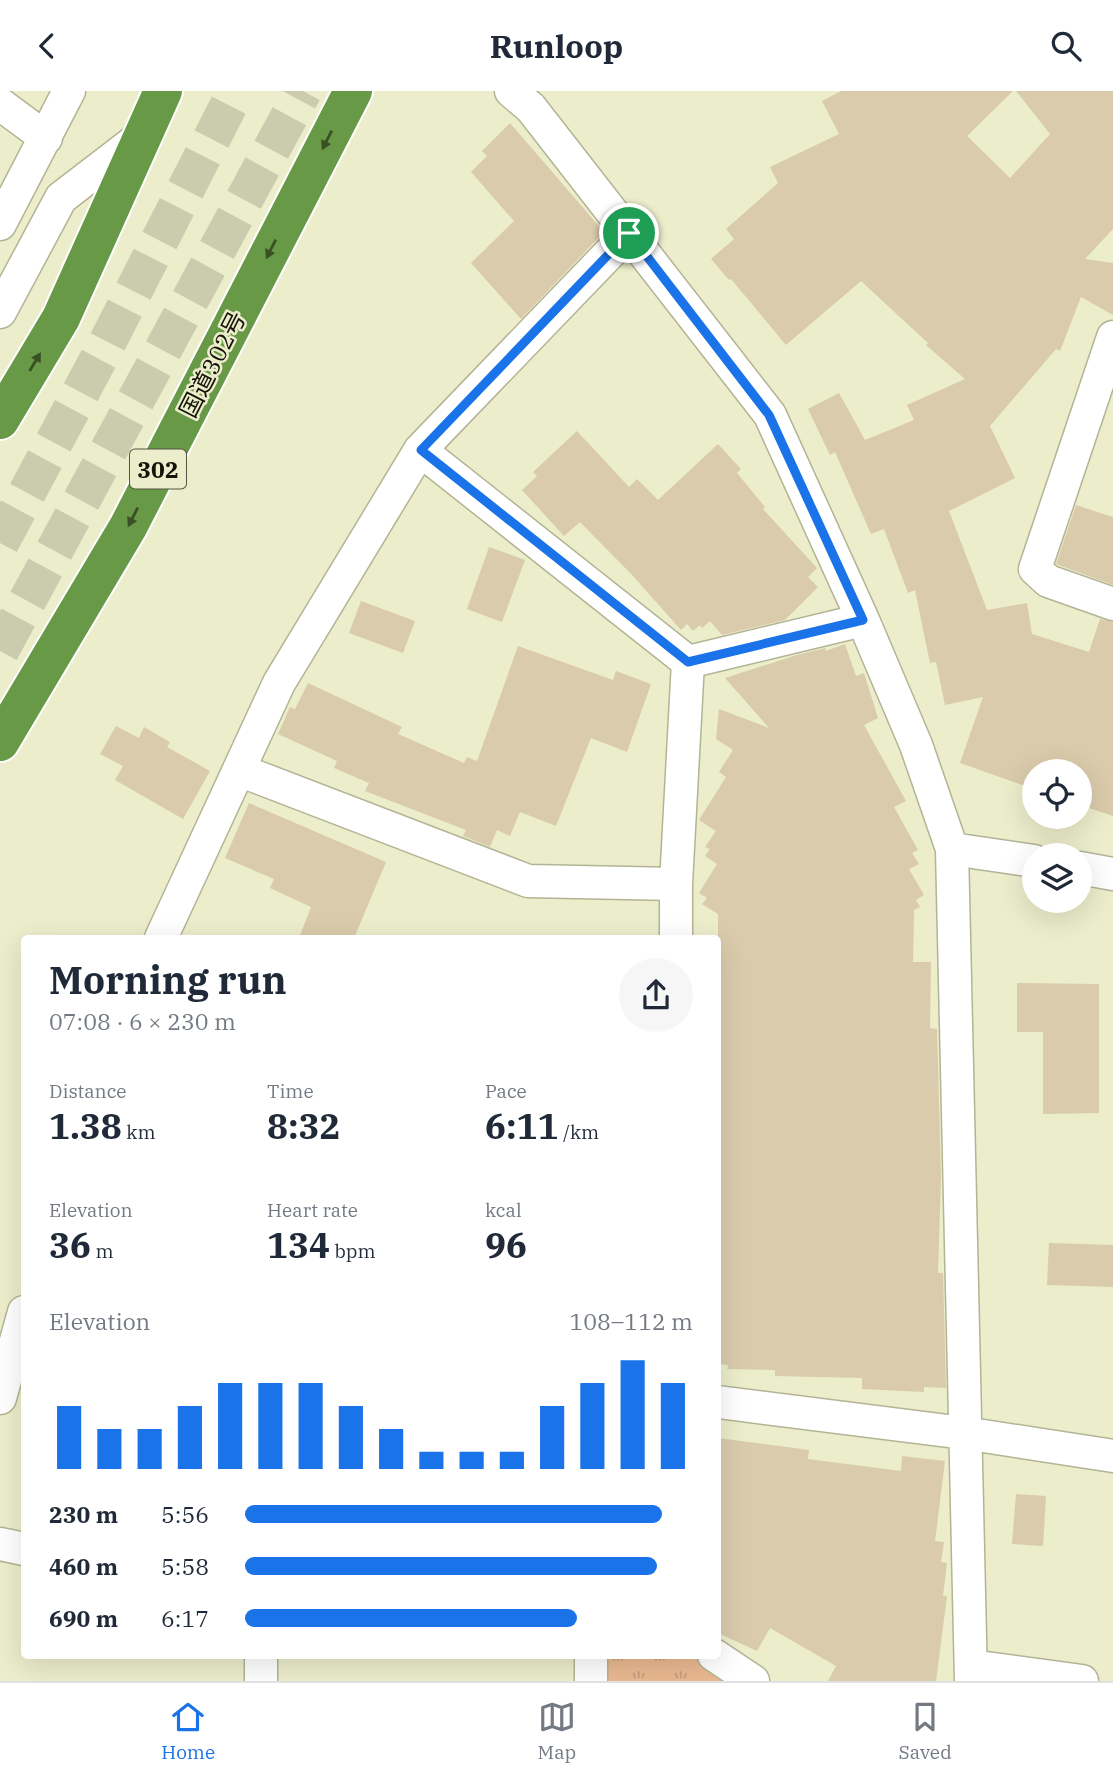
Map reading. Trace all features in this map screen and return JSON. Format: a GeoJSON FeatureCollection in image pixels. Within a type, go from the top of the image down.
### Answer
{"type":"FeatureCollection","features":[{"type":"Feature","properties":{"kind":"highway"},"geometry":{"type":"LineString","coordinates":[[0,420],[61,318],[163,91]]}},
{"type":"Feature","properties":{"kind":"highway","name":"国道302号"},"geometry":{"type":"LineString","coordinates":[[0,742],[128,527],[353,91]]}},
{"type":"Feature","properties":{"kind":"street"},"geometry":{"type":"LineString","coordinates":[[0,224],[69,91]]}},
{"type":"Feature","properties":{"kind":"street"},"geometry":{"type":"LineString","coordinates":[[511,91],[531,108],[769,415],[863,620],[916,745],[952,849],[971,1674],[1082,1681]]}},
{"type":"Feature","properties":{"kind":"street"},"geometry":{"type":"LineString","coordinates":[[0,104],[46,138]]}},
{"type":"Feature","properties":{"kind":"street"},"geometry":{"type":"LineString","coordinates":[[0,312],[61,198],[143,135]]}},
{"type":"Feature","properties":{"kind":"street"},"geometry":{"type":"LineString","coordinates":[[162,935],[279,683],[421,450],[629,233]]}},
{"type":"Feature","properties":{"kind":"street"},"geometry":{"type":"LineString","coordinates":[[1113,337],[1100,418],[1035,569],[1048,582],[1113,604]]}},
{"type":"Feature","properties":{"kind":"street"},"geometry":{"type":"LineString","coordinates":[[421,450],[688,662]]}},
{"type":"Feature","properties":{"kind":"street"},"geometry":{"type":"LineString","coordinates":[[688,662],[863,620]]}},
{"type":"Feature","properties":{"kind":"street"},"geometry":{"type":"LineString","coordinates":[[676,935],[676,884],[688,662]]}},
{"type":"Feature","properties":{"kind":"street"},"geometry":{"type":"LineString","coordinates":[[239,769],[528,881],[676,884]]}},
{"type":"Feature","properties":{"kind":"street"},"geometry":{"type":"LineString","coordinates":[[952,849],[1022,859]]}},
{"type":"Feature","properties":{"kind":"street"},"geometry":{"type":"LineString","coordinates":[[1092,870],[1113,874]]}},
{"type":"Feature","properties":{"kind":"street"},"geometry":{"type":"LineString","coordinates":[[0,1398],[21,1323]]}},
{"type":"Feature","properties":{"kind":"street"},"geometry":{"type":"LineString","coordinates":[[721,1402],[964,1433],[1113,1456]]}},
{"type":"Feature","properties":{"kind":"street"},"geometry":{"type":"LineString","coordinates":[[0,1544],[21,1548]]}},
{"type":"Feature","properties":{"kind":"street"},"geometry":{"type":"LineString","coordinates":[[261,1659],[261,1681]]}},
{"type":"Feature","properties":{"kind":"street"},"geometry":{"type":"LineString","coordinates":[[591,1659],[591,1681]]}},
{"type":"Feature","properties":{"kind":"street"},"geometry":{"type":"LineString","coordinates":[[721,1659],[753,1681]]}},
{"type":"Feature","properties":{"kind":"green space"},"geometry":{"type":"Polygon","coordinates":[[[602,1659],[701,1659],[738,1681],[602,1681],[602,1659]]]}},
{"type":"Feature","properties":{"kind":"building"},"geometry":{"type":"Polygon","coordinates":[[[841,91],[1013,91],[967,136],[1010,178],[1050,134],[1016,91],[1113,91],[1113,229],[1085,259],[1113,263],[1113,315],[1081,297],[1060,351],[1056,349],[990,426],[1015,478],[949,511],[987,610],[1027,603],[1032,634],[1089,652],[1100,619],[1113,622],[1113,816],[1092,809],[1092,759],[1022,759],[1022,785],[960,763],[983,697],[945,705],[936,662],[930,663],[915,590],[908,593],[884,529],[871,534],[835,452],[830,455],[808,409],[839,393],[865,440],[914,420],[907,405],[965,379],[861,281],[786,345],[711,259],[734,239],[726,229],[778,183],[770,167],[839,134],[822,101],[841,91]]]}},
{"type":"Feature","properties":{"kind":"building"},"geometry":{"type":"Polygon","coordinates":[[[510,123],[604,232],[521,319],[471,263],[514,221],[471,172],[487,156],[482,151],[510,123]]]}},
{"type":"Feature","properties":{"kind":"building"},"geometry":{"type":"Polygon","coordinates":[[[577,431],[629,487],[637,479],[658,500],[718,444],[741,469],[737,473],[765,507],[763,509],[817,568],[808,577],[818,587],[785,620],[722,635],[710,621],[693,631],[687,624],[681,630],[580,522],[564,536],[522,490],[537,476],[533,472],[577,431]]]}},
{"type":"Feature","properties":{"kind":"building"},"geometry":{"type":"Polygon","coordinates":[[[1076,505],[1113,517],[1113,585],[1056,564],[1076,505]]]}},
{"type":"Feature","properties":{"kind":"building"},"geometry":{"type":"Polygon","coordinates":[[[489,547],[525,560],[502,622],[467,609],[489,547]]]}},
{"type":"Feature","properties":{"kind":"building"},"geometry":{"type":"Polygon","coordinates":[[[361,601],[415,621],[403,653],[349,633],[361,601]]]}},
{"type":"Feature","properties":{"kind":"building"},"geometry":{"type":"Polygon","coordinates":[[[845,644],[856,676],[864,673],[878,718],[864,725],[906,801],[894,807],[918,850],[912,853],[919,864],[909,869],[924,895],[916,900],[920,907],[914,910],[913,962],[931,962],[930,1028],[937,1029],[941,1177],[938,1273],[943,1273],[946,1388],[924,1387],[924,1392],[862,1389],[862,1378],[775,1376],[775,1370],[727,1369],[728,1365],[721,1364],[721,935],[718,935],[718,914],[702,904],[707,898],[699,893],[717,864],[705,856],[710,849],[705,847],[716,831],[699,820],[726,777],[719,772],[733,750],[716,739],[719,709],[769,728],[725,678],[797,655],[825,648],[826,651],[845,644]]]}},
{"type":"Feature","properties":{"kind":"building"},"geometry":{"type":"Polygon","coordinates":[[[518,646],[613,680],[616,671],[651,684],[627,752],[591,738],[556,826],[520,812],[510,836],[497,830],[490,847],[463,836],[466,830],[365,791],[369,783],[334,768],[337,761],[278,734],[290,707],[295,709],[308,683],[402,727],[398,734],[464,763],[467,757],[477,761],[518,646]]]}},
{"type":"Feature","properties":{"kind":"building"},"geometry":{"type":"Polygon","coordinates":[[[116,726],[139,738],[144,727],[170,742],[167,747],[210,771],[183,819],[115,780],[123,766],[100,754],[116,726]]]}},
{"type":"Feature","properties":{"kind":"building"},"geometry":{"type":"Polygon","coordinates":[[[249,803],[386,862],[355,935],[300,935],[311,907],[270,888],[274,879],[225,858],[249,803]]]}},
{"type":"Feature","properties":{"kind":"building"},"geometry":{"type":"Polygon","coordinates":[[[1017,983],[1099,984],[1099,1113],[1043,1114],[1043,1032],[1017,1032],[1017,983]]]}},
{"type":"Feature","properties":{"kind":"building"},"geometry":{"type":"Polygon","coordinates":[[[1049,1243],[1113,1245],[1113,1287],[1047,1285],[1049,1243]]]}},
{"type":"Feature","properties":{"kind":"building"},"geometry":{"type":"Polygon","coordinates":[[[721,1438],[809,1450],[808,1459],[901,1471],[902,1456],[945,1461],[935,1541],[944,1542],[941,1562],[947,1563],[943,1596],[947,1596],[936,1681],[828,1681],[836,1666],[770,1628],[757,1651],[721,1634],[721,1438]]]}},
{"type":"Feature","properties":{"kind":"building"},"geometry":{"type":"Polygon","coordinates":[[[1016,1494],[1046,1496],[1043,1546],[1012,1544],[1016,1494]]]}},
{"type":"Feature","properties":{"kind":"tunnel"},"geometry":{"type":"LineString","coordinates":[[0,543],[107,343],[236,91]]}},
{"type":"Feature","properties":{"kind":"tunnel"},"geometry":{"type":"LineString","coordinates":[[0,651],[303,91]]}},
{"type":"Feature","properties":{"kind":"route"},"geometry":{"type":"LineString","coordinates":[[629,233],[769,415],[863,620],[688,662],[421,450],[629,233]]}}]}
